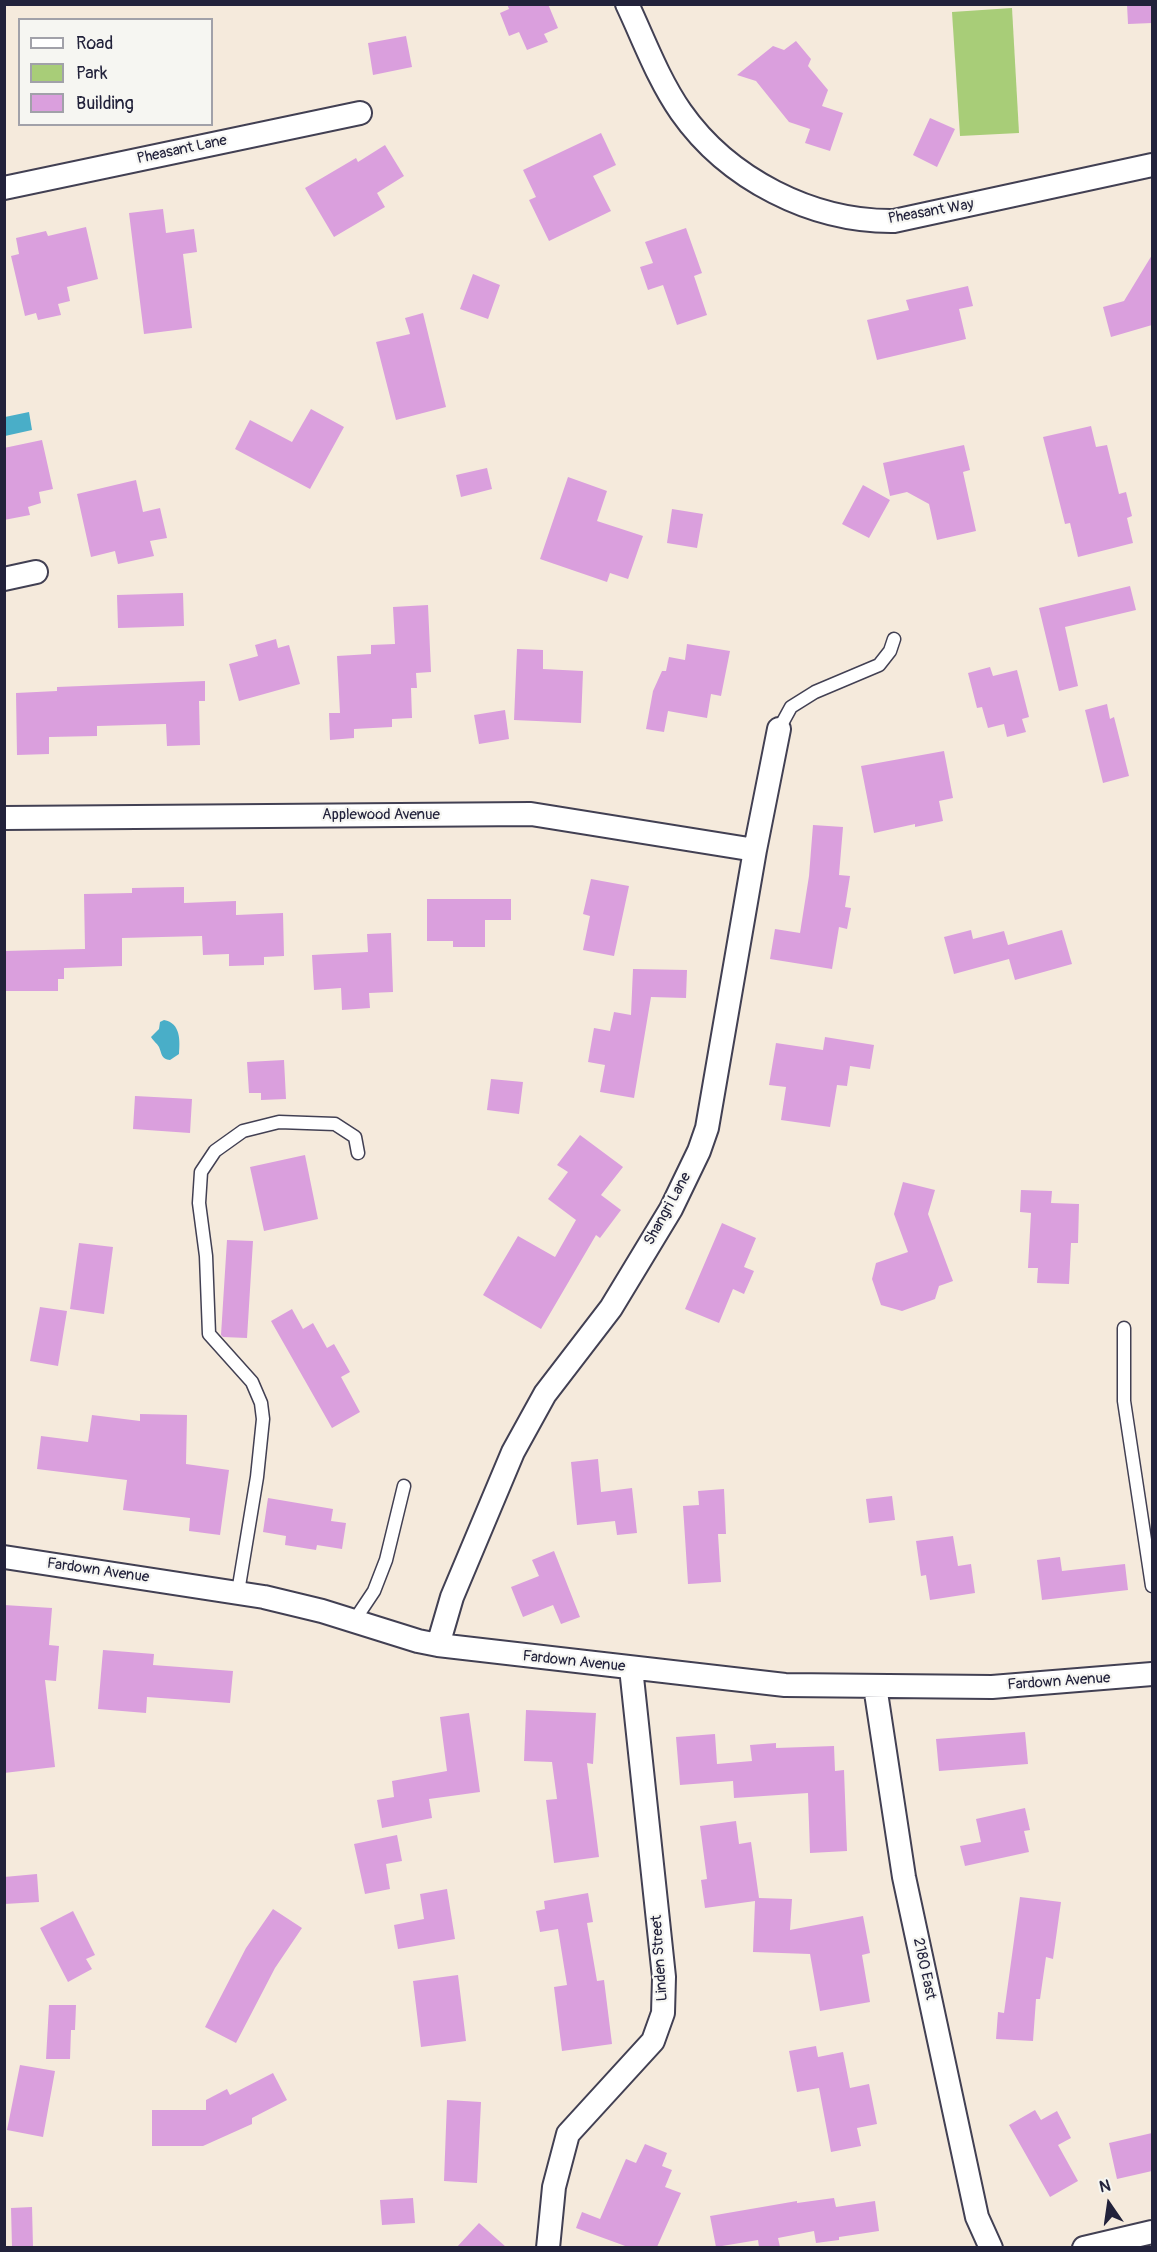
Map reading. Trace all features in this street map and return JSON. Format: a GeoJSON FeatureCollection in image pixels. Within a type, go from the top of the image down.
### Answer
{"type":"FeatureCollection","features":[{"type":"Feature","properties":{"kind":"street","name":"Pheasant Way"},"geometry":{"type":"LineString","coordinates":[[627,4],[671,97],[707,143],[745,174],[767,188],[810,207],[855,219],[894,221],[1152,165]]}},
{"type":"Feature","properties":{"kind":"street","name":"Pheasant Lane"},"geometry":{"type":"LineString","coordinates":[[4,188],[360,113]]}},
{"type":"Feature","properties":{"kind":"street"},"geometry":{"type":"LineString","coordinates":[[4,579],[36,572]]}},
{"type":"Feature","properties":{"kind":"street","name":"Shangri Lane"},"geometry":{"type":"LineString","coordinates":[[438,1645],[452,1598],[513,1452],[545,1394],[611,1308],[671,1209],[699,1151],[707,1128],[755,850],[779,729]]}},
{"type":"Feature","properties":{"kind":"street","name":"Applewood Avenue"},"geometry":{"type":"LineString","coordinates":[[4,818],[531,814],[755,850]]}},
{"type":"Feature","properties":{"kind":"street","name":"Fardown Avenue"},"geometry":{"type":"LineString","coordinates":[[4,1557],[238,1592],[290,1603],[438,1645],[784,1685],[1032,1685],[1152,1674]]}},
{"type":"Feature","properties":{"kind":"street","name":"Linden Street"},"geometry":{"type":"LineString","coordinates":[[548,2247],[554,2187],[568,2134],[653,2041],[663,2013],[664,1977],[631,1668]]}},
{"type":"Feature","properties":{"kind":"street","name":"2180 East"},"geometry":{"type":"LineString","coordinates":[[875,1686],[904,1877],[976,2217],[991,2247]]}},
{"type":"Feature","properties":{"kind":"street"},"geometry":{"type":"LineString","coordinates":[[1084,2247],[1152,2232]]}},
{"type":"Feature","properties":{"kind":"lane"},"geometry":{"type":"LineString","coordinates":[[779,729],[791,707],[816,692],[879,666],[890,651],[894,639]]}},
{"type":"Feature","properties":{"kind":"lane"},"geometry":{"type":"LineString","coordinates":[[238,1592],[257,1477],[263,1419],[261,1403],[252,1382],[209,1334],[206,1256],[199,1203],[201,1172],[215,1151],[243,1131],[279,1122],[335,1124],[354,1137],[358,1153]]}},
{"type":"Feature","properties":{"kind":"lane"},"geometry":{"type":"LineString","coordinates":[[1124,1329],[1124,1401],[1152,1586]]}},
{"type":"Feature","properties":{"kind":"lane"},"geometry":{"type":"LineString","coordinates":[[354,1621],[374,1591],[386,1560],[404,1486]]}},
{"type":"Feature","properties":{"kind":"green space"},"geometry":{"type":"Polygon","coordinates":[[[1012,8],[1019,133],[960,136],[952,12],[1012,8]]]}},
{"type":"Feature","properties":{"kind":"water"},"geometry":{"type":"Polygon","coordinates":[[[29,412],[32,430],[5,436],[5,417],[29,412]]]}},
{"type":"Feature","properties":{"kind":"water"},"geometry":{"type":"Polygon","coordinates":[[[164,1020],[174,1025],[179,1038],[179,1054],[170,1060],[163,1057],[151,1037],[159,1029],[160,1022],[164,1020]]]}},
{"type":"Feature","properties":{"kind":"building"},"geometry":{"type":"Polygon","coordinates":[[[507,4],[548,4],[558,28],[544,34],[548,42],[527,50],[519,32],[509,36],[500,13],[509,9],[507,4]]]}},
{"type":"Feature","properties":{"kind":"building"},"geometry":{"type":"Polygon","coordinates":[[[1127,4],[1152,4],[1152,23],[1128,24],[1127,4]]]}},
{"type":"Feature","properties":{"kind":"building"},"geometry":{"type":"Polygon","coordinates":[[[406,36],[412,67],[373,75],[368,43],[406,36]]]}},
{"type":"Feature","properties":{"kind":"building"},"geometry":{"type":"Polygon","coordinates":[[[796,41],[811,59],[808,66],[828,90],[822,106],[843,113],[830,151],[805,143],[810,129],[789,122],[756,81],[737,75],[773,46],[784,50],[796,41]]]}},
{"type":"Feature","properties":{"kind":"building"},"geometry":{"type":"Polygon","coordinates":[[[930,118],[955,129],[937,167],[913,155],[930,118]]]}},
{"type":"Feature","properties":{"kind":"building"},"geometry":{"type":"Polygon","coordinates":[[[601,133],[616,165],[593,176],[611,211],[549,241],[529,200],[536,197],[523,170],[601,133]]]}},
{"type":"Feature","properties":{"kind":"building"},"geometry":{"type":"Polygon","coordinates":[[[385,145],[404,176],[377,193],[385,207],[334,237],[305,188],[356,158],[358,162],[385,145]]]}},
{"type":"Feature","properties":{"kind":"building"},"geometry":{"type":"Polygon","coordinates":[[[163,209],[166,233],[194,229],[197,252],[183,254],[192,328],[144,334],[129,213],[163,209]]]}},
{"type":"Feature","properties":{"kind":"building"},"geometry":{"type":"Polygon","coordinates":[[[86,227],[98,279],[67,287],[70,301],[58,304],[61,315],[38,320],[36,313],[25,316],[11,256],[19,254],[16,238],[46,231],[48,236],[86,227]]]}},
{"type":"Feature","properties":{"kind":"building"},"geometry":{"type":"Polygon","coordinates":[[[686,228],[702,273],[694,276],[707,315],[677,325],[663,285],[648,290],[640,267],[653,263],[645,242],[686,228]]]}},
{"type":"Feature","properties":{"kind":"building"},"geometry":{"type":"Polygon","coordinates":[[[1152,255],[1152,325],[1111,337],[1103,307],[1124,301],[1152,255]]]}},
{"type":"Feature","properties":{"kind":"building"},"geometry":{"type":"Polygon","coordinates":[[[473,274],[500,285],[488,319],[460,309],[473,274]]]}},
{"type":"Feature","properties":{"kind":"building"},"geometry":{"type":"Polygon","coordinates":[[[968,286],[973,306],[959,309],[966,339],[877,360],[867,320],[909,310],[906,300],[968,286]]]}},
{"type":"Feature","properties":{"kind":"building"},"geometry":{"type":"Polygon","coordinates":[[[423,313],[446,407],[396,420],[376,342],[410,334],[405,318],[423,313]]]}},
{"type":"Feature","properties":{"kind":"building"},"geometry":{"type":"Polygon","coordinates":[[[311,409],[344,427],[310,489],[235,449],[250,420],[292,442],[311,409]]]}},
{"type":"Feature","properties":{"kind":"building"},"geometry":{"type":"Polygon","coordinates":[[[1091,426],[1096,447],[1107,445],[1119,494],[1126,492],[1132,516],[1127,518],[1133,543],[1078,557],[1070,523],[1065,524],[1043,437],[1091,426]]]}},
{"type":"Feature","properties":{"kind":"building"},"geometry":{"type":"Polygon","coordinates":[[[42,440],[53,489],[39,492],[41,503],[28,507],[30,515],[4,520],[4,448],[42,440]]]}},
{"type":"Feature","properties":{"kind":"building"},"geometry":{"type":"Polygon","coordinates":[[[964,445],[970,470],[963,472],[976,531],[937,540],[929,504],[907,492],[890,496],[883,463],[964,445]]]}},
{"type":"Feature","properties":{"kind":"building"},"geometry":{"type":"Polygon","coordinates":[[[487,468],[492,489],[461,497],[456,475],[487,468]]]}},
{"type":"Feature","properties":{"kind":"building"},"geometry":{"type":"Polygon","coordinates":[[[568,477],[607,491],[597,521],[643,536],[628,579],[610,573],[607,582],[540,559],[568,477]]]}},
{"type":"Feature","properties":{"kind":"building"},"geometry":{"type":"Polygon","coordinates":[[[136,480],[143,512],[160,508],[167,538],[150,541],[154,556],[118,564],[115,551],[91,557],[77,494],[136,480]]]}},
{"type":"Feature","properties":{"kind":"building"},"geometry":{"type":"Polygon","coordinates":[[[863,485],[890,500],[869,538],[842,524],[863,485]]]}},
{"type":"Feature","properties":{"kind":"building"},"geometry":{"type":"Polygon","coordinates":[[[672,509],[703,514],[697,548],[667,543],[672,509]]]}},
{"type":"Feature","properties":{"kind":"building"},"geometry":{"type":"Polygon","coordinates":[[[1130,586],[1136,610],[1065,627],[1078,686],[1059,691],[1039,608],[1130,586]]]}},
{"type":"Feature","properties":{"kind":"building"},"geometry":{"type":"Polygon","coordinates":[[[183,593],[184,626],[118,628],[117,595],[183,593]]]}},
{"type":"Feature","properties":{"kind":"building"},"geometry":{"type":"Polygon","coordinates":[[[428,605],[431,672],[416,673],[417,688],[411,688],[412,718],[392,719],[392,727],[354,729],[354,738],[330,740],[329,713],[340,713],[337,656],[371,654],[371,645],[395,644],[393,607],[428,605]]]}},
{"type":"Feature","properties":{"kind":"building"},"geometry":{"type":"Polygon","coordinates":[[[276,639],[278,648],[289,645],[300,684],[239,701],[229,664],[258,656],[255,645],[276,639]]]}},
{"type":"Feature","properties":{"kind":"building"},"geometry":{"type":"Polygon","coordinates":[[[687,644],[730,651],[721,696],[711,694],[707,718],[668,711],[664,732],[646,729],[653,691],[662,671],[666,671],[669,657],[685,660],[687,644]]]}},
{"type":"Feature","properties":{"kind":"building"},"geometry":{"type":"Polygon","coordinates":[[[517,649],[543,650],[543,669],[583,671],[581,723],[514,720],[517,649]]]}},
{"type":"Feature","properties":{"kind":"building"},"geometry":{"type":"Polygon","coordinates":[[[990,667],[993,676],[1017,670],[1029,717],[1022,719],[1026,732],[1007,737],[1004,724],[988,728],[982,707],[977,708],[968,673],[990,667]]]}},
{"type":"Feature","properties":{"kind":"building"},"geometry":{"type":"Polygon","coordinates":[[[205,681],[205,701],[199,701],[200,745],[167,746],[166,724],[97,726],[97,736],[49,737],[49,754],[17,755],[16,693],[57,691],[57,687],[205,681]]]}},
{"type":"Feature","properties":{"kind":"building"},"geometry":{"type":"Polygon","coordinates":[[[1107,704],[1110,719],[1114,717],[1129,776],[1103,783],[1085,710],[1107,704]]]}},
{"type":"Feature","properties":{"kind":"building"},"geometry":{"type":"Polygon","coordinates":[[[505,710],[509,739],[479,744],[474,715],[505,710]]]}},
{"type":"Feature","properties":{"kind":"building"},"geometry":{"type":"Polygon","coordinates":[[[944,751],[953,798],[939,801],[943,821],[915,827],[915,824],[874,833],[861,766],[944,751]]]}},
{"type":"Feature","properties":{"kind":"building"},"geometry":{"type":"Polygon","coordinates":[[[813,825],[843,827],[839,875],[850,876],[845,907],[851,908],[847,929],[839,927],[832,969],[770,959],[775,929],[800,933],[809,876],[813,825]]]}},
{"type":"Feature","properties":{"kind":"building"},"geometry":{"type":"Polygon","coordinates":[[[591,879],[629,886],[614,956],[583,950],[590,916],[583,914],[591,879]]]}},
{"type":"Feature","properties":{"kind":"building"},"geometry":{"type":"Polygon","coordinates":[[[184,887],[184,903],[236,901],[236,915],[283,913],[284,956],[264,957],[264,965],[229,966],[229,954],[203,955],[202,936],[122,938],[122,966],[64,968],[64,979],[58,979],[58,991],[4,991],[4,951],[85,949],[84,894],[132,893],[132,888],[184,887]]]}},
{"type":"Feature","properties":{"kind":"building"},"geometry":{"type":"Polygon","coordinates":[[[427,899],[511,899],[511,920],[485,920],[485,947],[453,947],[453,941],[427,941],[427,899]]]}},
{"type":"Feature","properties":{"kind":"building"},"geometry":{"type":"Polygon","coordinates":[[[971,930],[973,939],[1004,931],[1008,945],[1062,930],[1072,964],[1015,980],[1009,959],[954,974],[944,937],[971,930]]]}},
{"type":"Feature","properties":{"kind":"building"},"geometry":{"type":"Polygon","coordinates":[[[391,933],[393,992],[369,993],[370,1008],[342,1010],[341,988],[314,990],[312,955],[368,952],[367,934],[391,933]]]}},
{"type":"Feature","properties":{"kind":"building"},"geometry":{"type":"Polygon","coordinates":[[[633,969],[687,970],[686,998],[651,997],[634,1098],[600,1092],[605,1065],[588,1062],[594,1028],[610,1031],[614,1012],[631,1015],[633,969]]]}},
{"type":"Feature","properties":{"kind":"building"},"geometry":{"type":"Polygon","coordinates":[[[825,1037],[874,1045],[870,1069],[850,1066],[847,1086],[837,1085],[830,1127],[781,1120],[786,1087],[769,1085],[776,1043],[823,1050],[825,1037]]]}},
{"type":"Feature","properties":{"kind":"building"},"geometry":{"type":"Polygon","coordinates":[[[284,1060],[286,1099],[261,1100],[261,1093],[249,1093],[247,1062],[284,1060]]]}},
{"type":"Feature","properties":{"kind":"building"},"geometry":{"type":"Polygon","coordinates":[[[491,1079],[523,1082],[519,1114],[487,1110],[491,1079]]]}},
{"type":"Feature","properties":{"kind":"building"},"geometry":{"type":"Polygon","coordinates":[[[135,1096],[192,1099],[190,1133],[133,1129],[135,1096]]]}},
{"type":"Feature","properties":{"kind":"building"},"geometry":{"type":"Polygon","coordinates":[[[580,1135],[623,1167],[601,1195],[621,1210],[600,1238],[596,1235],[541,1329],[483,1295],[518,1236],[555,1257],[576,1220],[548,1199],[568,1172],[557,1165],[580,1135]]]}},
{"type":"Feature","properties":{"kind":"building"},"geometry":{"type":"Polygon","coordinates":[[[305,1155],[318,1219],[264,1231],[250,1167],[305,1155]]]}},
{"type":"Feature","properties":{"kind":"building"},"geometry":{"type":"Polygon","coordinates":[[[903,1182],[935,1190],[928,1214],[953,1281],[939,1286],[935,1299],[902,1311],[881,1305],[872,1279],[876,1263],[908,1252],[894,1214],[903,1182]]]}},
{"type":"Feature","properties":{"kind":"building"},"geometry":{"type":"Polygon","coordinates":[[[1021,1190],[1052,1191],[1051,1203],[1079,1204],[1078,1243],[1071,1243],[1069,1284],[1037,1283],[1038,1268],[1028,1268],[1031,1213],[1020,1212],[1021,1190]]]}},
{"type":"Feature","properties":{"kind":"building"},"geometry":{"type":"Polygon","coordinates":[[[722,1223],[756,1238],[744,1267],[754,1271],[744,1294],[733,1289],[719,1323],[685,1309],[722,1223]]]}},
{"type":"Feature","properties":{"kind":"building"},"geometry":{"type":"Polygon","coordinates":[[[227,1240],[253,1241],[247,1338],[221,1335],[227,1240]]]}},
{"type":"Feature","properties":{"kind":"building"},"geometry":{"type":"Polygon","coordinates":[[[79,1243],[113,1247],[104,1314],[70,1309],[79,1243]]]}},
{"type":"Feature","properties":{"kind":"building"},"geometry":{"type":"Polygon","coordinates":[[[40,1307],[67,1311],[58,1366],[30,1361],[40,1307]]]}},
{"type":"Feature","properties":{"kind":"building"},"geometry":{"type":"Polygon","coordinates":[[[292,1309],[303,1329],[313,1323],[327,1348],[334,1344],[350,1372],[341,1377],[360,1412],[332,1428],[271,1321],[292,1309]]]}},
{"type":"Feature","properties":{"kind":"building"},"geometry":{"type":"Polygon","coordinates":[[[140,1414],[187,1415],[186,1464],[229,1470],[220,1535],[189,1531],[190,1518],[123,1510],[127,1480],[37,1469],[41,1436],[88,1442],[92,1415],[140,1421],[140,1414]]]}},
{"type":"Feature","properties":{"kind":"building"},"geometry":{"type":"Polygon","coordinates":[[[598,1459],[601,1492],[632,1488],[637,1533],[617,1535],[615,1521],[577,1525],[571,1462],[598,1459]]]}},
{"type":"Feature","properties":{"kind":"building"},"geometry":{"type":"Polygon","coordinates":[[[724,1489],[726,1534],[718,1534],[721,1582],[688,1584],[683,1506],[699,1505],[698,1491],[724,1489]]]}},
{"type":"Feature","properties":{"kind":"building"},"geometry":{"type":"Polygon","coordinates":[[[892,1496],[895,1520],[869,1523],[866,1499],[892,1496]]]}},
{"type":"Feature","properties":{"kind":"building"},"geometry":{"type":"Polygon","coordinates":[[[268,1498],[333,1509],[331,1521],[346,1523],[342,1549],[317,1545],[316,1550],[285,1545],[286,1536],[263,1532],[268,1498]]]}},
{"type":"Feature","properties":{"kind":"building"},"geometry":{"type":"Polygon","coordinates":[[[953,1536],[958,1566],[971,1564],[975,1593],[930,1600],[926,1575],[921,1576],[916,1541],[953,1536]]]}},
{"type":"Feature","properties":{"kind":"building"},"geometry":{"type":"Polygon","coordinates":[[[554,1551],[580,1617],[561,1624],[553,1605],[523,1617],[511,1587],[539,1576],[532,1560],[554,1551]]]}},
{"type":"Feature","properties":{"kind":"building"},"geometry":{"type":"Polygon","coordinates":[[[1060,1557],[1062,1571],[1125,1564],[1128,1590],[1042,1600],[1037,1560],[1060,1557]]]}},
{"type":"Feature","properties":{"kind":"building"},"geometry":{"type":"Polygon","coordinates":[[[4,1605],[52,1608],[49,1645],[59,1646],[56,1681],[45,1680],[55,1767],[4,1773],[4,1605]]]}},
{"type":"Feature","properties":{"kind":"building"},"geometry":{"type":"Polygon","coordinates":[[[103,1650],[154,1654],[153,1665],[233,1671],[230,1703],[147,1697],[146,1713],[98,1709],[103,1650]]]}},
{"type":"Feature","properties":{"kind":"building"},"geometry":{"type":"Polygon","coordinates":[[[526,1710],[596,1713],[593,1764],[587,1763],[599,1857],[554,1863],[546,1800],[557,1799],[552,1762],[524,1761],[526,1710]]]}},
{"type":"Feature","properties":{"kind":"building"},"geometry":{"type":"Polygon","coordinates":[[[469,1713],[480,1792],[429,1799],[432,1818],[382,1828],[377,1800],[394,1797],[392,1781],[447,1771],[440,1717],[469,1713]]]}},
{"type":"Feature","properties":{"kind":"building"},"geometry":{"type":"Polygon","coordinates":[[[1025,1732],[1028,1764],[939,1771],[936,1739],[1025,1732]]]}},
{"type":"Feature","properties":{"kind":"building"},"geometry":{"type":"Polygon","coordinates":[[[715,1734],[717,1764],[752,1761],[750,1745],[776,1743],[776,1748],[834,1746],[835,1771],[844,1770],[847,1851],[810,1853],[808,1793],[734,1798],[733,1781],[680,1785],[676,1737],[715,1734]]]}},
{"type":"Feature","properties":{"kind":"building"},"geometry":{"type":"Polygon","coordinates":[[[1025,1808],[1030,1830],[1024,1831],[1029,1852],[965,1866],[960,1846],[981,1842],[976,1819],[1025,1808]]]}},
{"type":"Feature","properties":{"kind":"building"},"geometry":{"type":"Polygon","coordinates":[[[736,1821],[739,1844],[751,1842],[759,1898],[792,1899],[790,1930],[863,1916],[870,1953],[862,1955],[870,2002],[820,2011],[810,1954],[753,1952],[755,1901],[705,1908],[701,1880],[707,1879],[700,1826],[736,1821]]]}},
{"type":"Feature","properties":{"kind":"building"},"geometry":{"type":"Polygon","coordinates":[[[397,1835],[402,1861],[386,1864],[390,1889],[365,1894],[354,1844],[397,1835]]]}},
{"type":"Feature","properties":{"kind":"building"},"geometry":{"type":"Polygon","coordinates":[[[37,1874],[39,1902],[4,1904],[4,1877],[37,1874]]]}},
{"type":"Feature","properties":{"kind":"building"},"geometry":{"type":"Polygon","coordinates":[[[447,1889],[455,1939],[398,1949],[394,1925],[424,1919],[420,1894],[447,1889]]]}},
{"type":"Feature","properties":{"kind":"building"},"geometry":{"type":"Polygon","coordinates":[[[588,1893],[593,1922],[587,1923],[597,1981],[604,1980],[612,2044],[562,2051],[554,1987],[567,1985],[558,1929],[540,1932],[536,1911],[545,1909],[544,1901],[588,1893]]]}},
{"type":"Feature","properties":{"kind":"building"},"geometry":{"type":"Polygon","coordinates":[[[1020,1897],[1061,1902],[1053,1959],[1046,1957],[1040,1999],[1036,1999],[1033,2041],[996,2039],[998,2012],[1004,2013],[1020,1897]]]}},
{"type":"Feature","properties":{"kind":"building"},"geometry":{"type":"Polygon","coordinates":[[[273,1909],[302,1928],[275,1968],[236,2043],[205,2027],[246,1948],[273,1909]]]}},
{"type":"Feature","properties":{"kind":"building"},"geometry":{"type":"Polygon","coordinates":[[[73,1911],[95,1955],[86,1959],[92,1969],[68,1982],[40,1928],[73,1911]]]}},
{"type":"Feature","properties":{"kind":"building"},"geometry":{"type":"Polygon","coordinates":[[[458,1975],[466,2041],[421,2047],[413,1981],[458,1975]]]}},
{"type":"Feature","properties":{"kind":"building"},"geometry":{"type":"Polygon","coordinates":[[[49,2005],[76,2005],[75,2030],[71,2030],[70,2059],[46,2059],[49,2005]]]}},
{"type":"Feature","properties":{"kind":"building"},"geometry":{"type":"Polygon","coordinates":[[[816,2046],[818,2057],[843,2052],[850,2088],[869,2084],[877,2124],[857,2128],[861,2146],[831,2152],[819,2088],[797,2092],[789,2051],[816,2046]]]}},
{"type":"Feature","properties":{"kind":"building"},"geometry":{"type":"Polygon","coordinates":[[[20,2065],[55,2071],[43,2137],[7,2130],[20,2065]]]}},
{"type":"Feature","properties":{"kind":"building"},"geometry":{"type":"Polygon","coordinates":[[[273,2073],[287,2100],[252,2118],[252,2124],[203,2146],[152,2146],[152,2110],[206,2110],[206,2100],[227,2089],[230,2095],[273,2073]]]}},
{"type":"Feature","properties":{"kind":"building"},"geometry":{"type":"Polygon","coordinates":[[[447,2100],[481,2102],[477,2183],[444,2181],[447,2100]]]}},
{"type":"Feature","properties":{"kind":"building"},"geometry":{"type":"Polygon","coordinates":[[[1035,2110],[1041,2120],[1057,2111],[1071,2138],[1058,2145],[1078,2181],[1050,2197],[1009,2125],[1035,2110]]]}},
{"type":"Feature","properties":{"kind":"building"},"geometry":{"type":"Polygon","coordinates":[[[1152,2133],[1152,2171],[1117,2179],[1109,2143],[1152,2133]]]}},
{"type":"Feature","properties":{"kind":"building"},"geometry":{"type":"Polygon","coordinates":[[[645,2144],[667,2153],[662,2166],[672,2170],[665,2187],[681,2193],[657,2247],[628,2247],[576,2228],[582,2212],[600,2219],[626,2159],[636,2163],[645,2144]]]}},
{"type":"Feature","properties":{"kind":"building"},"geometry":{"type":"Polygon","coordinates":[[[413,2198],[415,2223],[382,2225],[380,2200],[413,2198]]]}},
{"type":"Feature","properties":{"kind":"building"},"geometry":{"type":"Polygon","coordinates":[[[834,2198],[836,2207],[875,2201],[879,2231],[816,2243],[814,2231],[778,2238],[780,2247],[759,2247],[758,2240],[716,2247],[710,2216],[797,2201],[797,2203],[834,2198]]]}},
{"type":"Feature","properties":{"kind":"building"},"geometry":{"type":"Polygon","coordinates":[[[32,2207],[33,2247],[12,2247],[11,2208],[32,2207]]]}},
{"type":"Feature","properties":{"kind":"building"},"geometry":{"type":"Polygon","coordinates":[[[479,2223],[506,2247],[457,2247],[479,2223]]]}}]}
